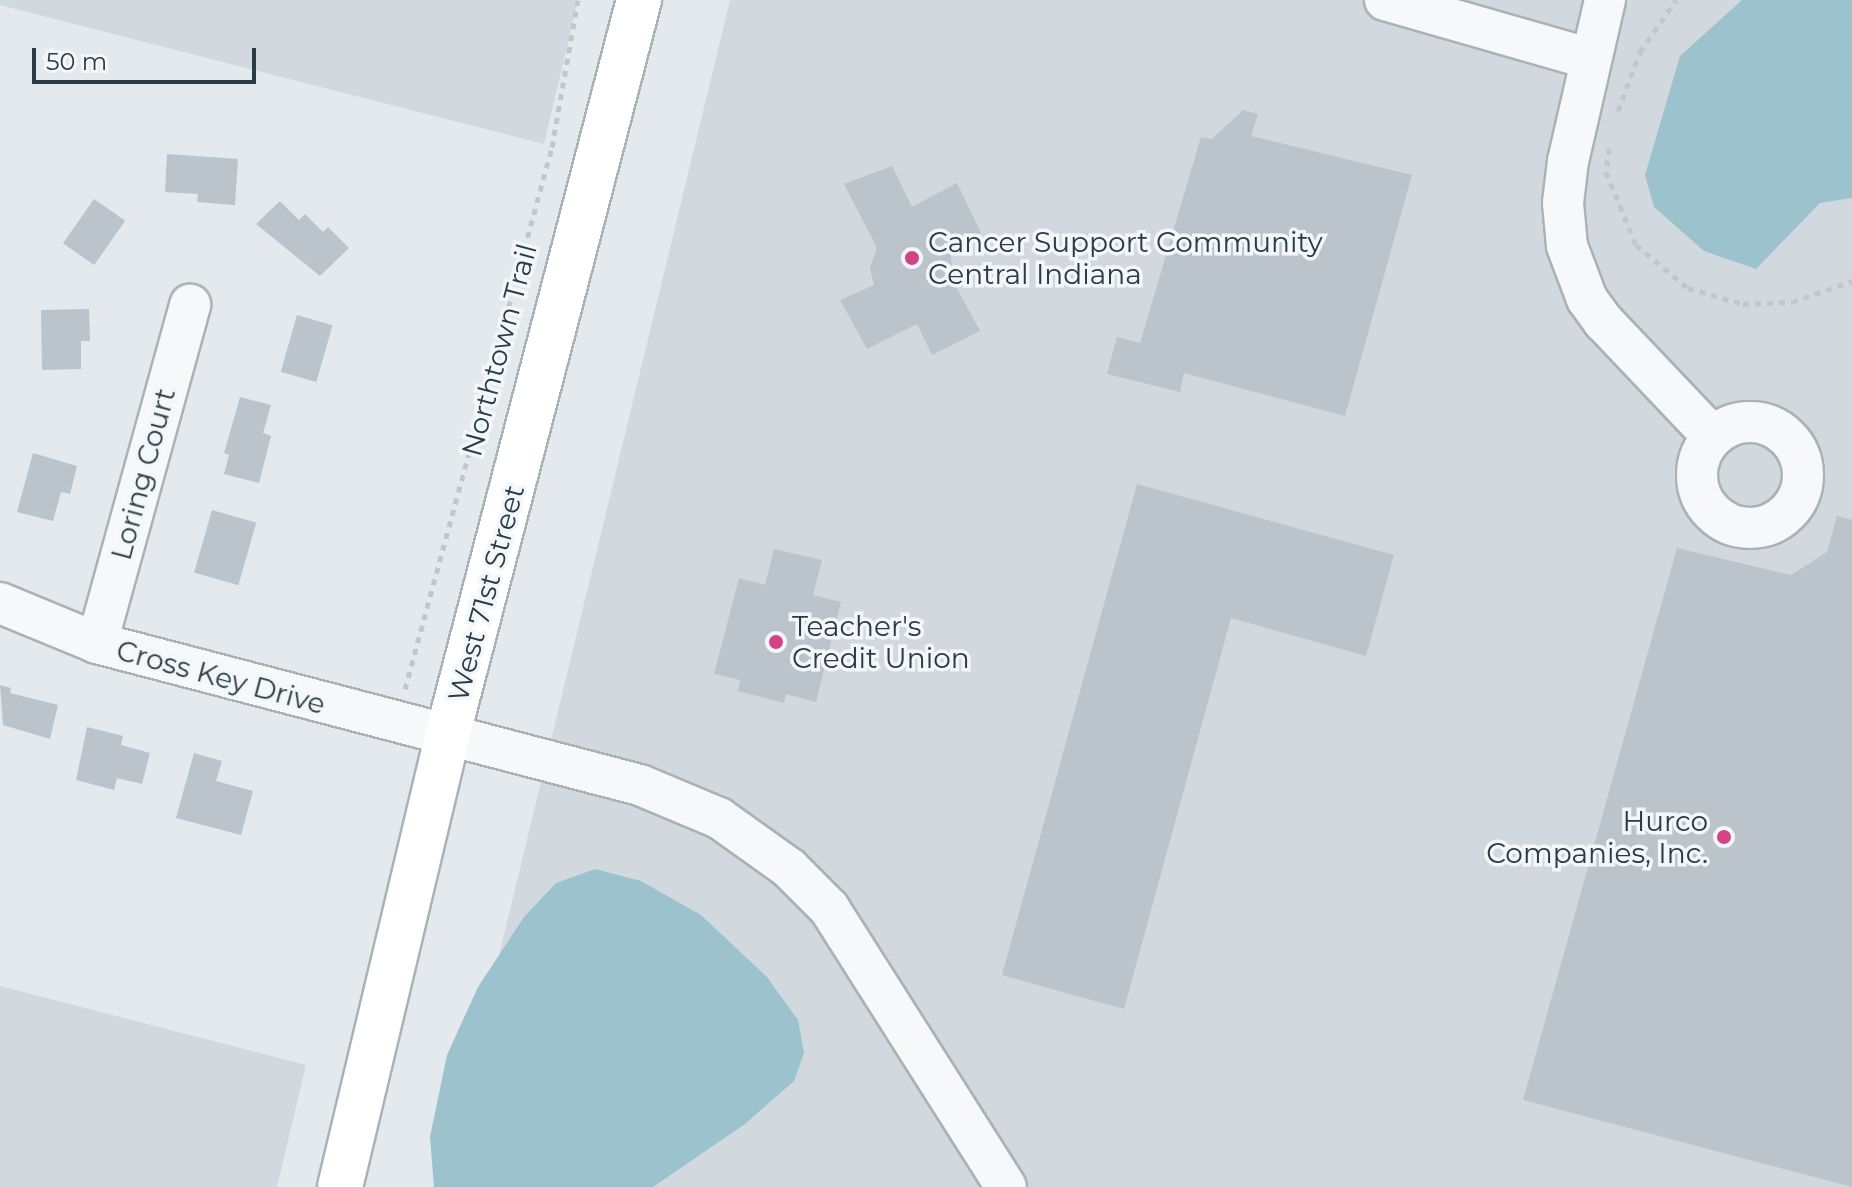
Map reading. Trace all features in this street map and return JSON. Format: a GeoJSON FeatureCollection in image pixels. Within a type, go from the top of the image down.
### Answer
{"type":"FeatureCollection","features":[{"type":"Feature","properties":{"kind":"main road","name":"West 71st Street"},"geometry":{"type":"LineString","coordinates":[[340,1187],[447,737],[639,0]]}},
{"type":"Feature","properties":{"kind":"street"},"geometry":{"type":"LineString","coordinates":[[1385,0],[1591,59]]}},
{"type":"Feature","properties":{"kind":"street"},"geometry":{"type":"LineString","coordinates":[[1605,0],[1564,189],[1571,259],[1604,322],[1712,436]]}},
{"type":"Feature","properties":{"kind":"street","name":"Loring Court"},"geometry":{"type":"LineString","coordinates":[[97,643],[190,305]]}},
{"type":"Feature","properties":{"kind":"street","name":"Cross Key Drive"},"geometry":{"type":"LineString","coordinates":[[0,603],[97,643],[668,795],[719,818],[789,868],[840,921],[1006,1187]]}},
{"type":"Feature","properties":{"kind":"path","name":"Northtown Trail"},"geometry":{"type":"LineString","coordinates":[[403,695],[552,147],[578,0]]}},
{"type":"Feature","properties":{"kind":"path"},"geometry":{"type":"LineString","coordinates":[[1612,127],[1640,52],[1676,0]]}},
{"type":"Feature","properties":{"kind":"path"},"geometry":{"type":"LineString","coordinates":[[1610,142],[1606,172],[1636,245],[1688,288],[1743,304],[1792,302],[1852,281]]}},
{"type":"Feature","properties":{"kind":"shaded area"},"geometry":{"type":"Polygon","coordinates":[[[0,0],[578,0],[544,144],[0,5],[0,0]]]}},
{"type":"Feature","properties":{"kind":"shaded area"},"geometry":{"type":"Polygon","coordinates":[[[730,0],[1852,0],[1852,1187],[443,1187],[730,0]]]}},
{"type":"Feature","properties":{"kind":"shaded area"},"geometry":{"type":"Polygon","coordinates":[[[0,986],[306,1065],[277,1187],[0,1187],[0,986]]]}},
{"type":"Feature","properties":{"kind":"water"},"geometry":{"type":"Polygon","coordinates":[[[1742,0],[1852,0],[1852,198],[1820,203],[1756,269],[1704,251],[1654,207],[1645,175],[1680,56],[1742,0]]]}},
{"type":"Feature","properties":{"kind":"water"},"geometry":{"type":"Polygon","coordinates":[[[595,869],[641,881],[701,915],[767,977],[798,1020],[804,1053],[794,1081],[745,1124],[653,1187],[434,1187],[430,1137],[447,1055],[478,987],[524,917],[556,883],[595,869]]]}},
{"type":"Feature","properties":{"kind":"building"},"geometry":{"type":"Polygon","coordinates":[[[1243,110],[1258,114],[1251,136],[1412,175],[1345,416],[1184,373],[1180,392],[1107,374],[1117,337],[1140,343],[1201,137],[1212,139],[1243,110]]]}},
{"type":"Feature","properties":{"kind":"building"},"geometry":{"type":"Polygon","coordinates":[[[167,154],[238,159],[235,205],[197,202],[198,194],[165,192],[167,154]]]}},
{"type":"Feature","properties":{"kind":"building","name":"Cancer Support Community Central Indiana"},"geometry":{"type":"Polygon","coordinates":[[[892,166],[912,207],[957,183],[981,233],[951,249],[952,279],[980,331],[932,355],[917,324],[867,349],[840,300],[874,285],[870,268],[877,248],[844,184],[892,166]]]}},
{"type":"Feature","properties":{"kind":"building"},"geometry":{"type":"Polygon","coordinates":[[[94,199],[125,221],[94,265],[63,243],[94,199]]]}},
{"type":"Feature","properties":{"kind":"building"},"geometry":{"type":"Polygon","coordinates":[[[280,201],[299,220],[305,214],[323,232],[328,227],[349,248],[320,276],[256,224],[280,201]]]}},
{"type":"Feature","properties":{"kind":"building"},"geometry":{"type":"Polygon","coordinates":[[[89,309],[90,341],[81,341],[81,369],[42,370],[41,310],[89,309]]]}},
{"type":"Feature","properties":{"kind":"building"},"geometry":{"type":"Polygon","coordinates":[[[297,315],[333,325],[316,382],[281,372],[297,315]]]}},
{"type":"Feature","properties":{"kind":"building"},"geometry":{"type":"Polygon","coordinates":[[[240,397],[271,405],[263,433],[271,436],[259,483],[224,474],[229,455],[224,453],[240,397]]]}},
{"type":"Feature","properties":{"kind":"building"},"geometry":{"type":"Polygon","coordinates":[[[33,453],[77,466],[70,494],[61,492],[53,521],[17,512],[33,453]]]}},
{"type":"Feature","properties":{"kind":"building"},"geometry":{"type":"Polygon","coordinates":[[[1137,484],[1394,555],[1366,656],[1231,618],[1124,1009],[1002,975],[1137,484]]]}},
{"type":"Feature","properties":{"kind":"building"},"geometry":{"type":"Polygon","coordinates":[[[212,510],[256,523],[238,585],[194,572],[212,510]]]}},
{"type":"Feature","properties":{"kind":"building","name":"Hurco Companies, Inc."},"geometry":{"type":"Polygon","coordinates":[[[1837,516],[1852,520],[1852,1187],[1523,1100],[1677,548],[1791,575],[1827,552],[1837,516]]]}},
{"type":"Feature","properties":{"kind":"building","name":"Teacher's Credit Union"},"geometry":{"type":"Polygon","coordinates":[[[774,549],[822,560],[813,595],[841,602],[816,702],[786,694],[784,703],[738,691],[740,680],[714,674],[739,578],[765,585],[774,549]]]}},
{"type":"Feature","properties":{"kind":"building"},"geometry":{"type":"Polygon","coordinates":[[[0,685],[11,688],[10,693],[58,705],[50,739],[3,725],[0,685]]]}},
{"type":"Feature","properties":{"kind":"building"},"geometry":{"type":"Polygon","coordinates":[[[87,727],[123,736],[121,745],[150,753],[142,784],[117,778],[114,790],[76,780],[87,727]]]}},
{"type":"Feature","properties":{"kind":"building"},"geometry":{"type":"Polygon","coordinates":[[[194,753],[222,761],[216,781],[253,791],[241,835],[176,818],[194,753]]]}},
{"type":"Feature","properties":{"kind":"place","name":"Cancer Support Community Central Indiana"},"geometry":{"type":"Point","coordinates":[912,258]}},
{"type":"Feature","properties":{"kind":"place","name":"Teacher's Credit Union"},"geometry":{"type":"Point","coordinates":[776,642]}},
{"type":"Feature","properties":{"kind":"place","name":"Hurco Companies, Inc."},"geometry":{"type":"Point","coordinates":[1724,837]}}]}
